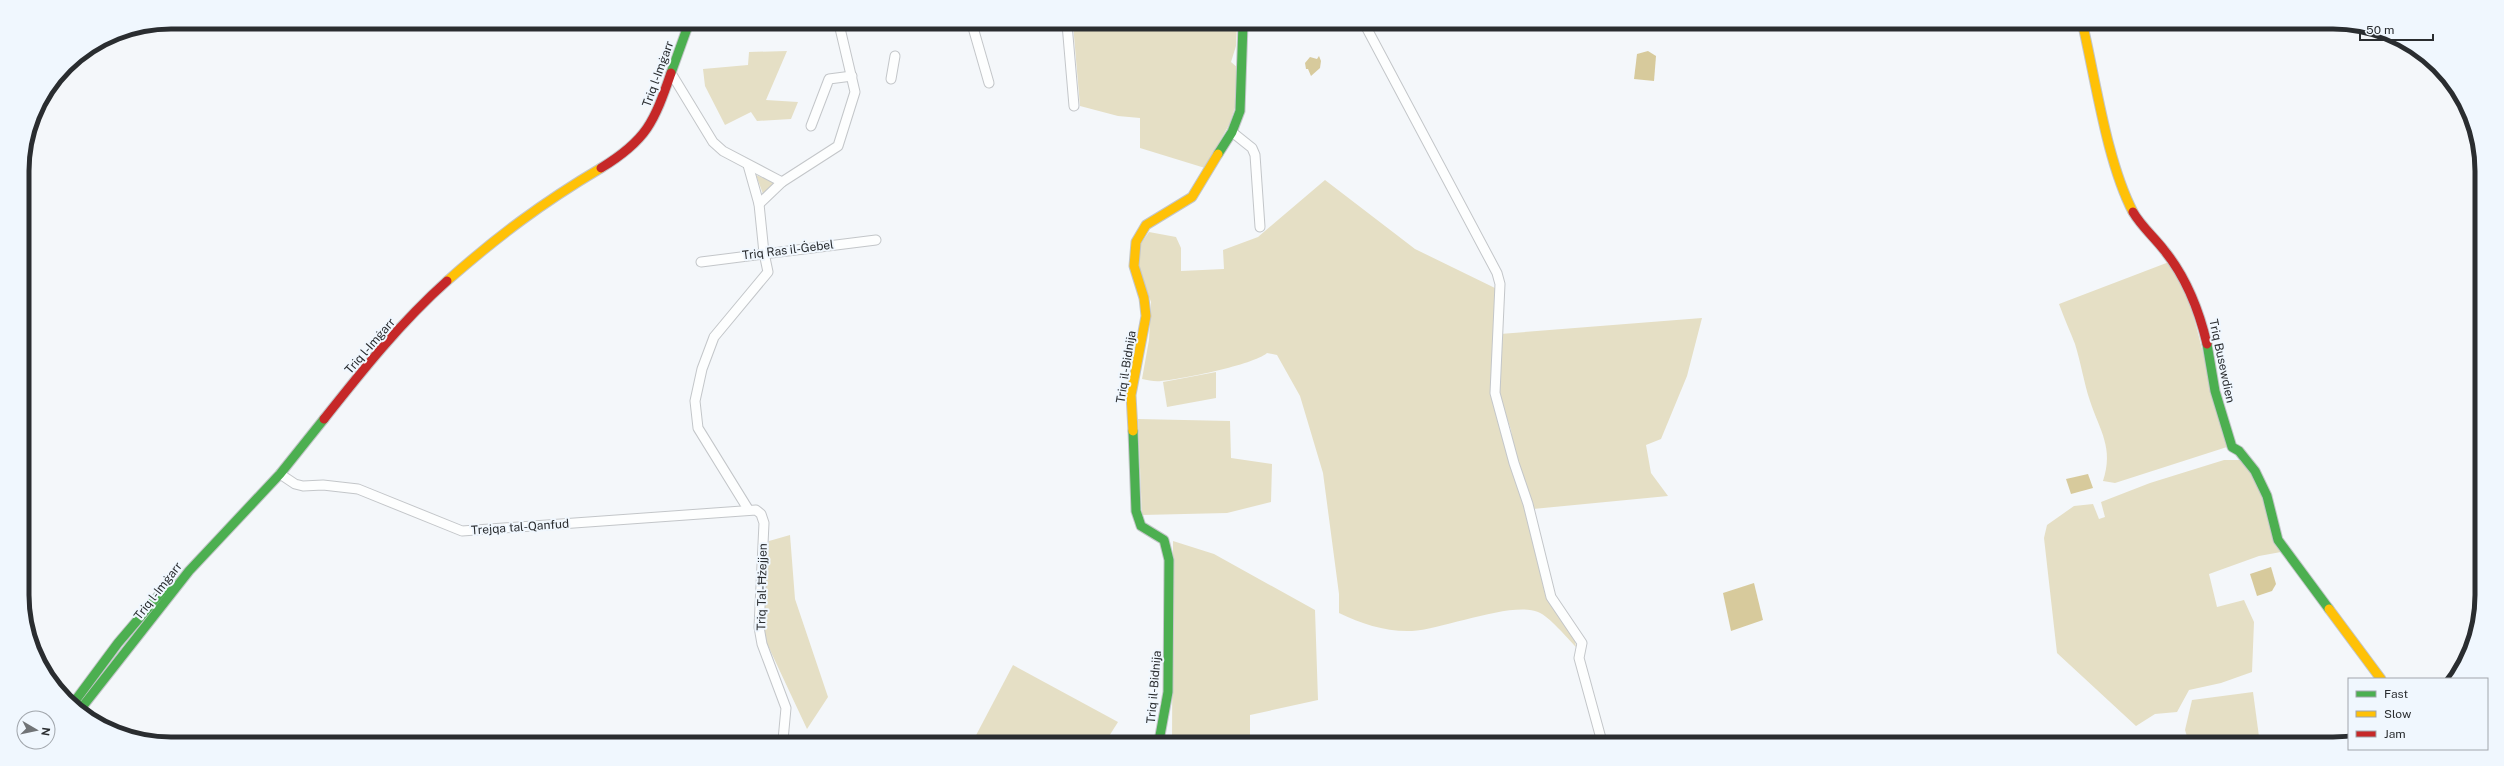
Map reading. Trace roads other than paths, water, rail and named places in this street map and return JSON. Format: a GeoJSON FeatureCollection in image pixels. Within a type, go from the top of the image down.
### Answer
{"type":"FeatureCollection","features":[{"type":"Feature","properties":{"kind":"main road","name":"Triq l-Imġarr"},"geometry":{"type":"LineString","coordinates":[[554,186],[614,150],[634,135],[650,114],[681,29]]}},
{"type":"Feature","properties":{"kind":"main road","name":"Triq l-Imġarr"},"geometry":{"type":"LineString","coordinates":[[82,707],[189,571],[280,474],[358,378],[428,298],[496,238],[550,198],[619,157],[639,141],[656,116],[687,29]]}},
{"type":"Feature","properties":{"kind":"main road","name":"Triq il-Bidnija"},"geometry":{"type":"LineString","coordinates":[[1160,737],[1168,692],[1169,560],[1167,543],[1163,537],[1141,526],[1136,511],[1131,395],[1146,316],[1144,298],[1134,266],[1134,251],[1138,235],[1146,225],[1170,209],[1182,206],[1192,197],[1232,132],[1240,111],[1243,29]]}},
{"type":"Feature","properties":{"kind":"main road","name":"Triq Busewdien"},"geometry":{"type":"LineString","coordinates":[[2084,29],[2110,144],[2126,198],[2136,217],[2165,251],[2177,269],[2188,288],[2200,315],[2212,359],[2215,390],[2232,447],[2255,471],[2267,496],[2278,540],[2381,678]]}},
{"type":"Feature","properties":{"kind":"main road","name":"Triq l-Imġarr"},"geometry":{"type":"LineString","coordinates":[[76,701],[118,643],[154,599],[311,425],[382,336],[422,293],[490,232],[534,199]]}},
{"type":"Feature","properties":{"kind":"street"},"geometry":{"type":"LineString","coordinates":[[759,204],[782,182],[838,146],[855,92],[840,29]]}},
{"type":"Feature","properties":{"kind":"street"},"geometry":{"type":"LineString","coordinates":[[974,29],[990,83]]}},
{"type":"Feature","properties":{"kind":"street"},"geometry":{"type":"LineString","coordinates":[[1066,29],[1074,106]]}},
{"type":"Feature","properties":{"kind":"street"},"geometry":{"type":"LineString","coordinates":[[1367,29],[1498,273],[1500,284],[1495,393],[1528,504],[1551,597],[1582,643],[1579,658],[1601,737]]}},
{"type":"Feature","properties":{"kind":"street"},"geometry":{"type":"LineString","coordinates":[[891,79],[895,56]]}},
{"type":"Feature","properties":{"kind":"street"},"geometry":{"type":"LineString","coordinates":[[671,73],[713,142],[748,165],[782,182]]}},
{"type":"Feature","properties":{"kind":"street"},"geometry":{"type":"LineString","coordinates":[[810,126],[829,79],[852,76]]}},
{"type":"Feature","properties":{"kind":"street"},"geometry":{"type":"LineString","coordinates":[[1232,132],[1252,148],[1255,155],[1260,227]]}},
{"type":"Feature","properties":{"kind":"street"},"geometry":{"type":"LineString","coordinates":[[748,165],[759,204],[764,253],[768,272],[714,337],[702,369],[695,401],[698,428],[748,509]]}},
{"type":"Feature","properties":{"kind":"street","name":"Triq Ras il-Ġebel"},"geometry":{"type":"LineString","coordinates":[[701,262],[876,240]]}},
{"type":"Feature","properties":{"kind":"street","name":"Trejqa tal-Qanfud"},"geometry":{"type":"LineString","coordinates":[[280,474],[285,479],[303,486],[324,485],[358,489],[462,531],[731,513],[748,509]]}},
{"type":"Feature","properties":{"kind":"street","name":"Triq Tal-Ħżejjen"},"geometry":{"type":"LineString","coordinates":[[748,509],[761,514],[764,523],[759,626],[762,644],[786,708],[783,737]]}}]}
